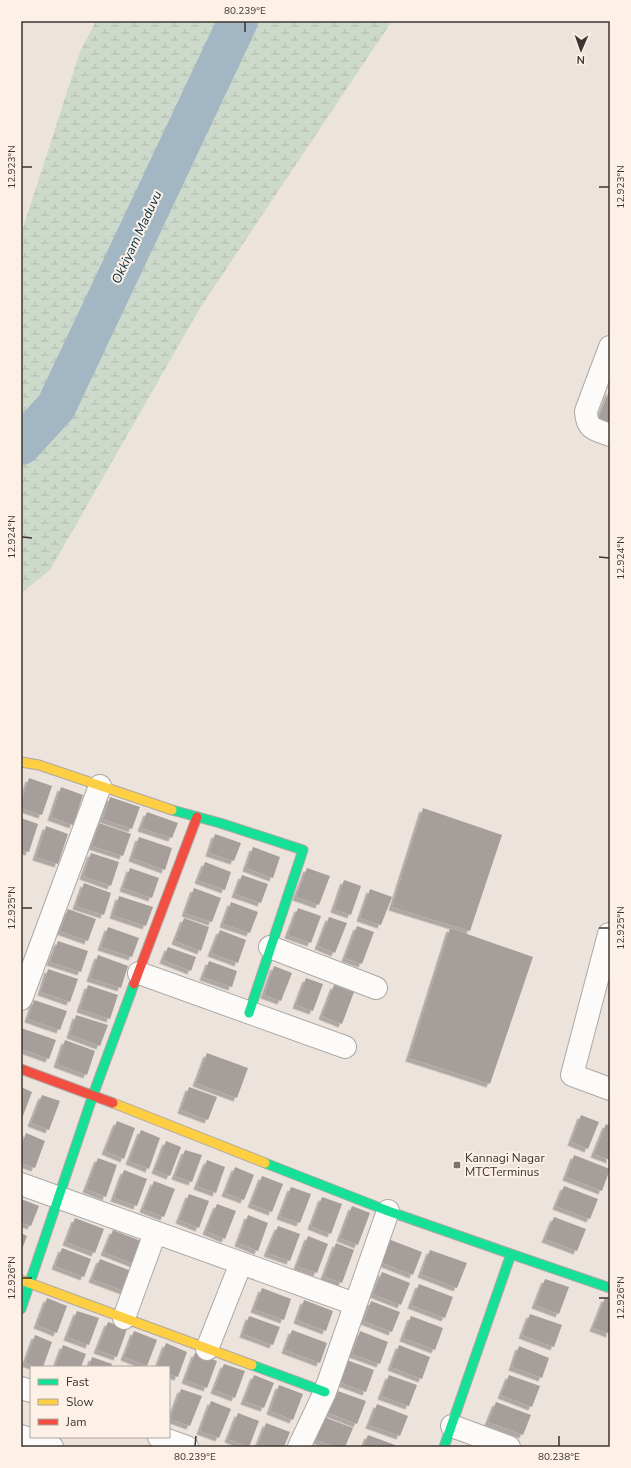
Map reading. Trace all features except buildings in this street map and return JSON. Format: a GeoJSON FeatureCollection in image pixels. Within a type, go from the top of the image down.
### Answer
{"type":"FeatureCollection","features":[{"type":"Feature","properties":{"kind":"street"},"geometry":{"type":"LineString","coordinates":[[609,351],[586,411],[587,421],[591,428],[610,435]]}},
{"type":"Feature","properties":{"kind":"street"},"geometry":{"type":"LineString","coordinates":[[21,762],[39,765],[163,808],[304,850],[270,947],[249,1013]]}},
{"type":"Feature","properties":{"kind":"street"},"geometry":{"type":"LineString","coordinates":[[21,999],[100,786]]}},
{"type":"Feature","properties":{"kind":"street"},"geometry":{"type":"LineString","coordinates":[[21,1309],[25,1282],[58,1198],[93,1095],[197,817]]}},
{"type":"Feature","properties":{"kind":"street"},"geometry":{"type":"LineString","coordinates":[[609,934],[572,1075],[610,1089]]}},
{"type":"Feature","properties":{"kind":"street"},"geometry":{"type":"LineString","coordinates":[[270,947],[376,988]]}},
{"type":"Feature","properties":{"kind":"street"},"geometry":{"type":"LineString","coordinates":[[139,973],[345,1047]]}},
{"type":"Feature","properties":{"kind":"street"},"geometry":{"type":"LineString","coordinates":[[21,1069],[93,1095],[388,1211],[610,1288]]}},
{"type":"Feature","properties":{"kind":"street"},"geometry":{"type":"LineString","coordinates":[[21,1184],[355,1304]]}},
{"type":"Feature","properties":{"kind":"street"},"geometry":{"type":"LineString","coordinates":[[299,1447],[324,1392],[388,1211]]}},
{"type":"Feature","properties":{"kind":"street"},"geometry":{"type":"LineString","coordinates":[[124,1318],[155,1233]]}},
{"type":"Feature","properties":{"kind":"street"},"geometry":{"type":"LineString","coordinates":[[444,1447],[511,1254]]}},
{"type":"Feature","properties":{"kind":"street"},"geometry":{"type":"LineString","coordinates":[[207,1348],[241,1263]]}},
{"type":"Feature","properties":{"kind":"street"},"geometry":{"type":"LineString","coordinates":[[25,1282],[324,1392]]}},
{"type":"Feature","properties":{"kind":"street"},"geometry":{"type":"LineString","coordinates":[[452,1426],[509,1447]]}},
{"type":"Feature","properties":{"kind":"street"},"geometry":{"type":"LineString","coordinates":[[21,1436],[52,1447]]}},
{"type":"Feature","properties":{"kind":"street"},"geometry":{"type":"LineString","coordinates":[[162,1438],[187,1447]]}},
{"type":"Feature","properties":{"kind":"green space"},"geometry":{"type":"Polygon","coordinates":[[[96,21],[392,21],[200,308],[50,570],[21,593],[21,234],[80,52],[96,21]]]}},
{"type":"Feature","properties":{"kind":"waterway","name":"Okkiyam Maduvu"},"geometry":{"type":"LineString","coordinates":[[21,445],[56,407],[238,21]]}},
{"type":"Feature","properties":{"kind":"traffic: fast"},"geometry":{"type":"LineString","coordinates":[[172,810],[220,823],[303,850],[249,1013]]}},
{"type":"Feature","properties":{"kind":"traffic: fast"},"geometry":{"type":"LineString","coordinates":[[21,1309],[93,1095],[134,984]]}},
{"type":"Feature","properties":{"kind":"traffic: fast"},"geometry":{"type":"LineString","coordinates":[[265,1163],[388,1211],[511,1254]]}},
{"type":"Feature","properties":{"kind":"traffic: fast"},"geometry":{"type":"LineString","coordinates":[[444,1447],[511,1254],[610,1288]]}},
{"type":"Feature","properties":{"kind":"traffic: fast"},"geometry":{"type":"LineString","coordinates":[[252,1365],[325,1392]]}},
{"type":"Feature","properties":{"kind":"traffic: slow"},"geometry":{"type":"LineString","coordinates":[[21,762],[39,765],[172,810]]}},
{"type":"Feature","properties":{"kind":"traffic: slow"},"geometry":{"type":"LineString","coordinates":[[113,1103],[265,1163]]}},
{"type":"Feature","properties":{"kind":"traffic: slow"},"geometry":{"type":"LineString","coordinates":[[21,1280],[252,1365]]}},
{"type":"Feature","properties":{"kind":"traffic: jam"},"geometry":{"type":"LineString","coordinates":[[134,984],[197,817]]}},
{"type":"Feature","properties":{"kind":"traffic: jam"},"geometry":{"type":"LineString","coordinates":[[21,1069],[113,1103]]}},
{"type":"Feature","properties":{"kind":"place","name":"Kannagi Nagar MTCTerminus"},"geometry":{"type":"Point","coordinates":[457,1165]}}]}
